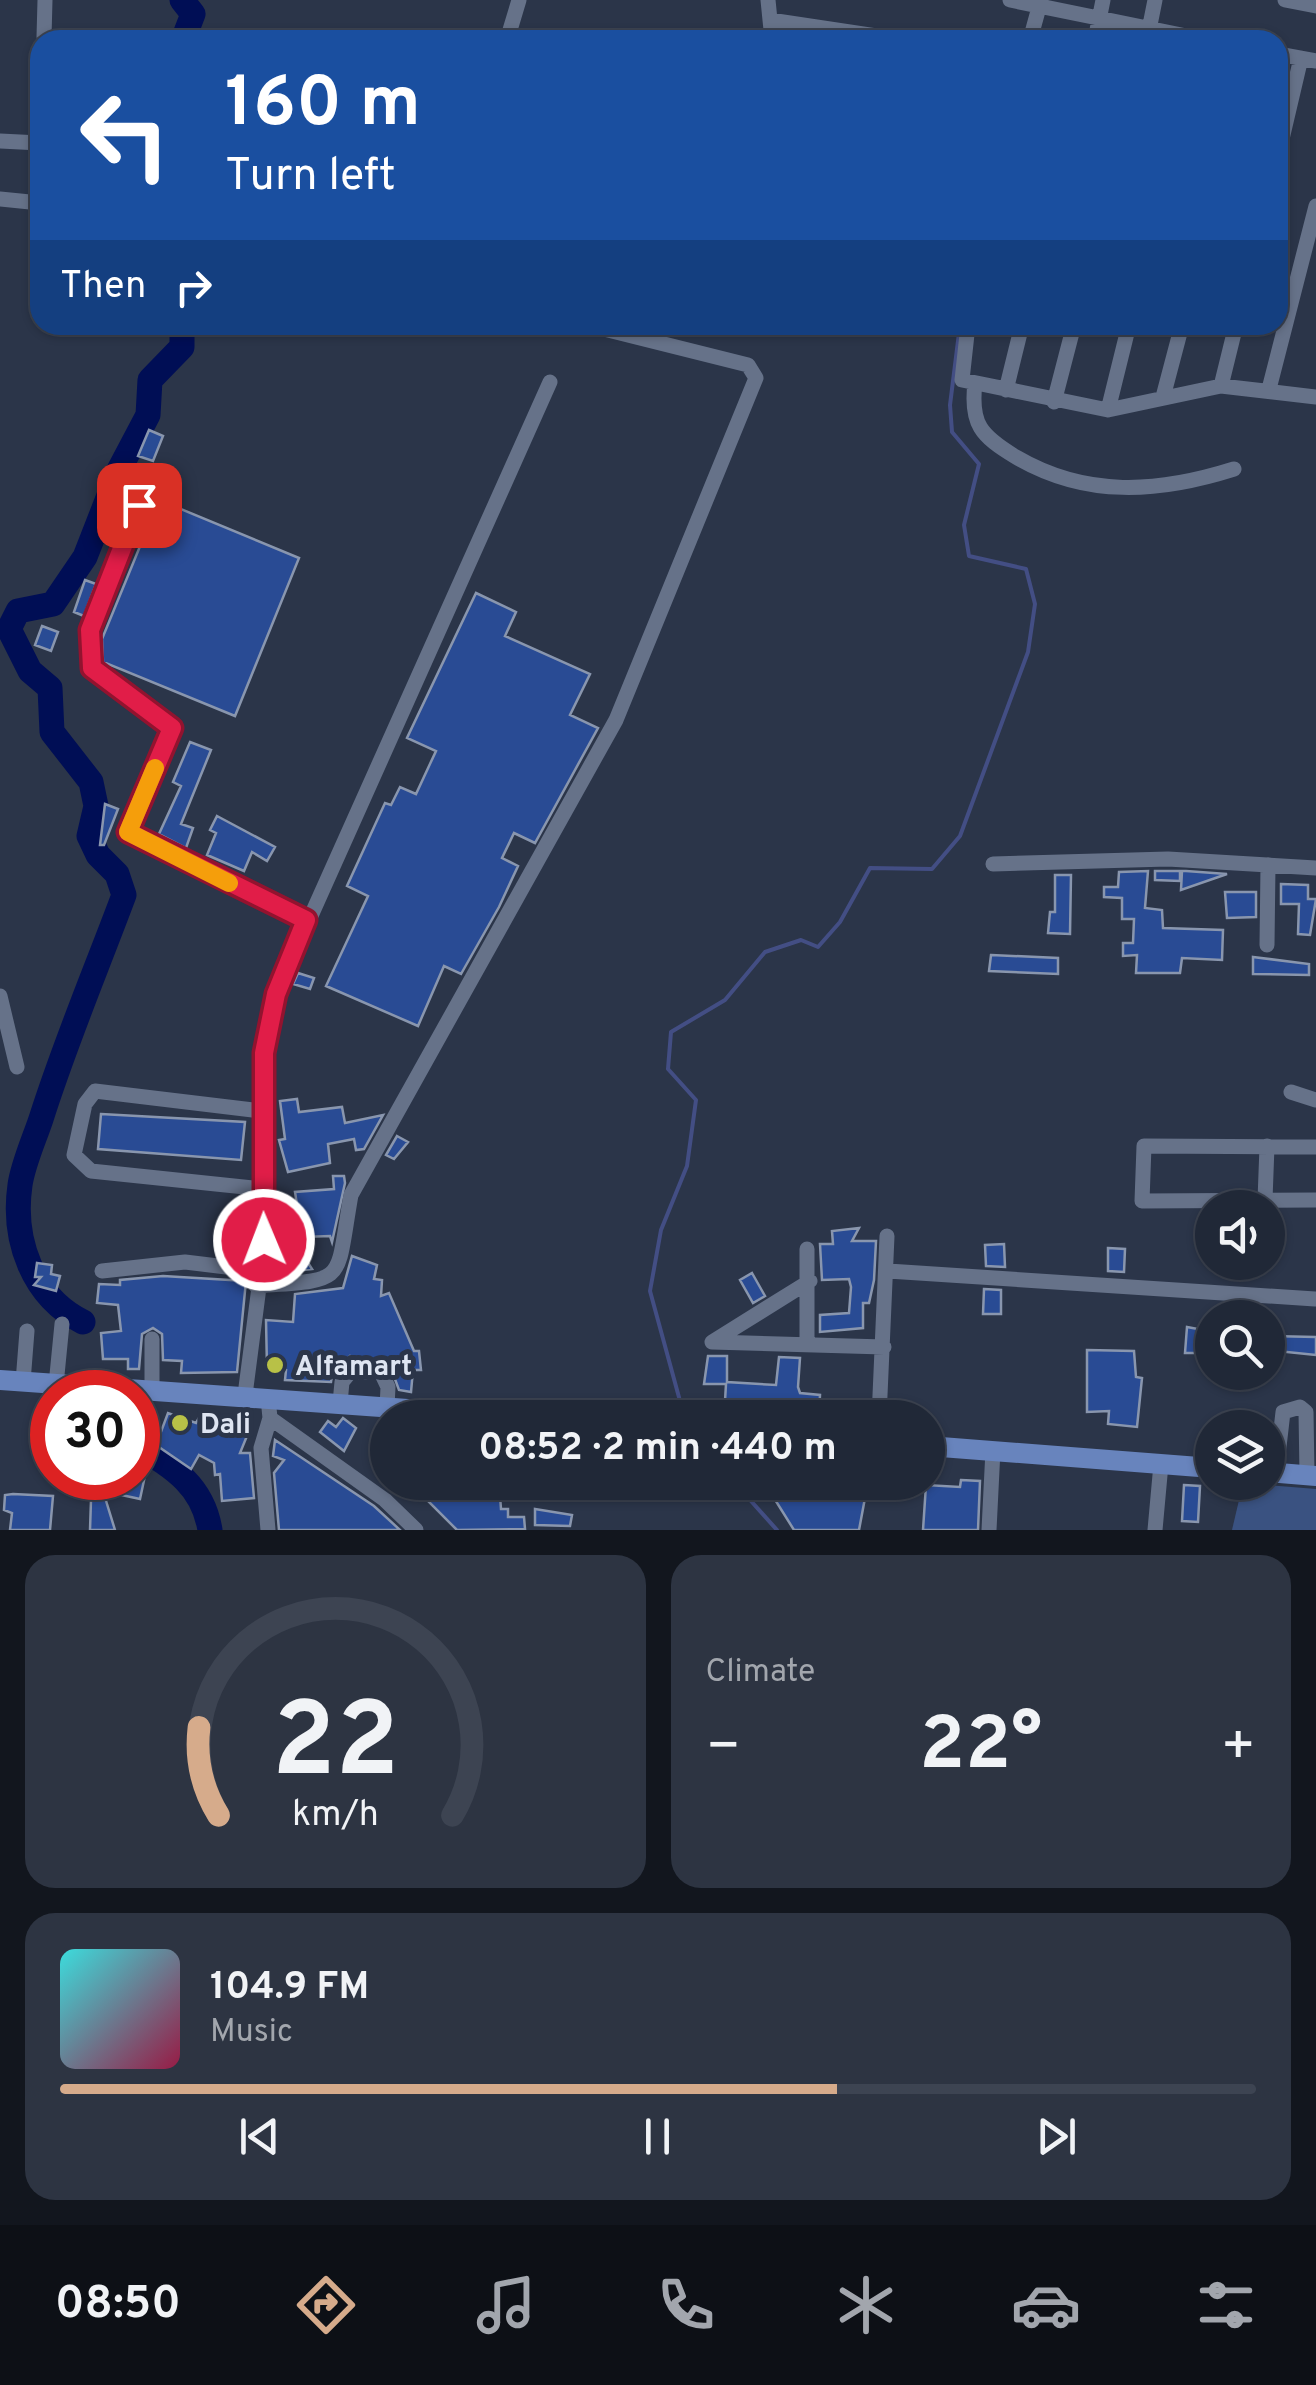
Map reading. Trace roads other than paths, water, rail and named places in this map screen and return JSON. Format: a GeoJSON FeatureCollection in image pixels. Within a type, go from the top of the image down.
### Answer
{"type":"FeatureCollection","features":[{"type":"Feature","properties":{"kind":"main road"},"geometry":{"type":"LineString","coordinates":[[0,1380],[30,1383]]}},
{"type":"Feature","properties":{"kind":"main road"},"geometry":{"type":"LineString","coordinates":[[160,1390],[245,1395],[269,1408],[370,1406]]}},
{"type":"Feature","properties":{"kind":"main road"},"geometry":{"type":"LineString","coordinates":[[945,1447],[1195,1467]]}},
{"type":"Feature","properties":{"kind":"main road"},"geometry":{"type":"LineString","coordinates":[[1285,1474],[1312,1475]]}},
{"type":"Feature","properties":{"kind":"street"},"geometry":{"type":"LineString","coordinates":[[44,0],[44,30]]}},
{"type":"Feature","properties":{"kind":"street"},"geometry":{"type":"LineString","coordinates":[[511,30],[520,0]]}},
{"type":"Feature","properties":{"kind":"street"},"geometry":{"type":"LineString","coordinates":[[768,0],[771,30]]}},
{"type":"Feature","properties":{"kind":"street"},"geometry":{"type":"LineString","coordinates":[[1010,0],[1102,8],[1143,30]]}},
{"type":"Feature","properties":{"kind":"street"},"geometry":{"type":"LineString","coordinates":[[1150,30],[1155,0]]}},
{"type":"Feature","properties":{"kind":"street"},"geometry":{"type":"LineString","coordinates":[[1285,0],[1316,6]]}},
{"type":"Feature","properties":{"kind":"street"},"geometry":{"type":"LineString","coordinates":[[1033,30],[1041,3]]}},
{"type":"Feature","properties":{"kind":"street"},"geometry":{"type":"LineString","coordinates":[[770,20],[836,30]]}},
{"type":"Feature","properties":{"kind":"street"},"geometry":{"type":"LineString","coordinates":[[1288,125],[1309,60]]}},
{"type":"Feature","properties":{"kind":"street"},"geometry":{"type":"LineString","coordinates":[[0,140],[30,142]]}},
{"type":"Feature","properties":{"kind":"street"},"geometry":{"type":"LineString","coordinates":[[0,199],[30,202]]}},
{"type":"Feature","properties":{"kind":"street"},"geometry":{"type":"LineString","coordinates":[[1288,315],[1316,206]]}},
{"type":"Feature","properties":{"kind":"street"},"geometry":{"type":"LineString","coordinates":[[102,1272],[185,1262],[257,1279],[318,1282],[336,1272],[351,1195],[616,720],[756,378],[748,366],[627,335]]}},
{"type":"Feature","properties":{"kind":"street"},"geometry":{"type":"LineString","coordinates":[[966,335],[960,376],[1054,402],[1108,410],[1221,386],[1316,397]]}},
{"type":"Feature","properties":{"kind":"street"},"geometry":{"type":"LineString","coordinates":[[1006,390],[1020,335]]}},
{"type":"Feature","properties":{"kind":"street"},"geometry":{"type":"LineString","coordinates":[[1054,402],[1071,335]]}},
{"type":"Feature","properties":{"kind":"street"},"geometry":{"type":"LineString","coordinates":[[1108,410],[1127,335]]}},
{"type":"Feature","properties":{"kind":"street"},"geometry":{"type":"LineString","coordinates":[[1163,397],[1179,335]]}},
{"type":"Feature","properties":{"kind":"street"},"geometry":{"type":"LineString","coordinates":[[1221,386],[1234,335]]}},
{"type":"Feature","properties":{"kind":"street"},"geometry":{"type":"LineString","coordinates":[[1269,389],[1283,335]]}},
{"type":"Feature","properties":{"kind":"street"},"geometry":{"type":"LineString","coordinates":[[245,1395],[264,1240],[261,1110],[264,1053],[276,994],[550,382]]}},
{"type":"Feature","properties":{"kind":"street"},"geometry":{"type":"LineString","coordinates":[[976,383],[972,412],[980,429],[1006,451],[1054,478],[1088,488],[1160,485],[1193,482],[1234,469]]}},
{"type":"Feature","properties":{"kind":"street"},"geometry":{"type":"LineString","coordinates":[[139,505],[90,630],[92,668],[172,728],[128,832],[306,920]]}},
{"type":"Feature","properties":{"kind":"street"},"geometry":{"type":"LineString","coordinates":[[993,864],[1168,859],[1316,868]]}},
{"type":"Feature","properties":{"kind":"street"},"geometry":{"type":"LineString","coordinates":[[1267,945],[1268,865]]}},
{"type":"Feature","properties":{"kind":"street"},"geometry":{"type":"LineString","coordinates":[[0,996],[17,1067]]}},
{"type":"Feature","properties":{"kind":"street"},"geometry":{"type":"LineString","coordinates":[[261,1110],[95,1091],[85,1104],[74,1155],[91,1172],[264,1189]]}},
{"type":"Feature","properties":{"kind":"street"},"geometry":{"type":"LineString","coordinates":[[1291,1092],[1316,1100]]}},
{"type":"Feature","properties":{"kind":"street"},"geometry":{"type":"LineString","coordinates":[[1195,1201],[1142,1201],[1144,1146],[1316,1147]]}},
{"type":"Feature","properties":{"kind":"street"},"geometry":{"type":"LineString","coordinates":[[1265,1190],[1267,1146]]}},
{"type":"Feature","properties":{"kind":"street"},"geometry":{"type":"LineString","coordinates":[[1285,1200],[1316,1200]]}},
{"type":"Feature","properties":{"kind":"street"},"geometry":{"type":"LineString","coordinates":[[881,1400],[887,1236]]}},
{"type":"Feature","properties":{"kind":"street"},"geometry":{"type":"LineString","coordinates":[[807,1249],[807,1345]]}},
{"type":"Feature","properties":{"kind":"street"},"geometry":{"type":"LineString","coordinates":[[888,1271],[1315,1299]]}},
{"type":"Feature","properties":{"kind":"street"},"geometry":{"type":"LineString","coordinates":[[810,1281],[712,1342],[884,1347]]}},
{"type":"Feature","properties":{"kind":"street"},"geometry":{"type":"LineString","coordinates":[[61,1370],[62,1324]]}},
{"type":"Feature","properties":{"kind":"street"},"geometry":{"type":"LineString","coordinates":[[23,1382],[27,1331]]}},
{"type":"Feature","properties":{"kind":"street"},"geometry":{"type":"LineString","coordinates":[[152,1340],[152,1370]]}},
{"type":"Feature","properties":{"kind":"street"},"geometry":{"type":"LineString","coordinates":[[340,1404],[342,1382],[355,1366]]}},
{"type":"Feature","properties":{"kind":"street"},"geometry":{"type":"LineString","coordinates":[[379,1368],[388,1387],[387,1400]]}},
{"type":"Feature","properties":{"kind":"street"},"geometry":{"type":"LineString","coordinates":[[1285,1411],[1300,1407],[1306,1412],[1312,1475]]}},
{"type":"Feature","properties":{"kind":"street"},"geometry":{"type":"LineString","coordinates":[[268,1530],[261,1448],[269,1408],[385,1500],[416,1530]]}},
{"type":"Feature","properties":{"kind":"street"},"geometry":{"type":"LineString","coordinates":[[989,1530],[994,1450]]}},
{"type":"Feature","properties":{"kind":"street"},"geometry":{"type":"LineString","coordinates":[[1155,1530],[1161,1464]]}},
{"type":"Feature","properties":{"kind":"waterway"},"geometry":{"type":"LineString","coordinates":[[182,0],[193,14],[187,30]]}},
{"type":"Feature","properties":{"kind":"waterway"},"geometry":{"type":"LineString","coordinates":[[83,1322],[51,1298],[30,1265],[19,1227],[20,1185],[60,1062],[124,895],[117,874],[98,855],[89,836],[96,806],[91,782],[52,732],[50,688],[30,671],[9,629],[18,611],[53,604],[85,557],[119,470],[148,415],[150,380],[182,347],[182,335]]}},
{"type":"Feature","properties":{"kind":"waterway"},"geometry":{"type":"LineString","coordinates":[[680,1400],[650,1291],[661,1230],[687,1166],[696,1100],[668,1069],[671,1032],[725,1000],[765,952],[801,940],[818,947],[840,922],[870,868],[932,869],[960,836],[1028,652],[1035,604],[1026,569],[969,556],[964,525],[979,464],[952,432],[950,405],[959,335]]}},
{"type":"Feature","properties":{"kind":"waterway"},"geometry":{"type":"LineString","coordinates":[[160,1461],[194,1490],[210,1530]]}},
{"type":"Feature","properties":{"kind":"waterway"},"geometry":{"type":"LineString","coordinates":[[750,1500],[777,1530]]}},
{"type":"Feature","properties":{"kind":"place","name":"Alfamart"},"geometry":{"type":"Point","coordinates":[275,1365]}},
{"type":"Feature","properties":{"kind":"place","name":"Dali"},"geometry":{"type":"Point","coordinates":[180,1423]}}]}
